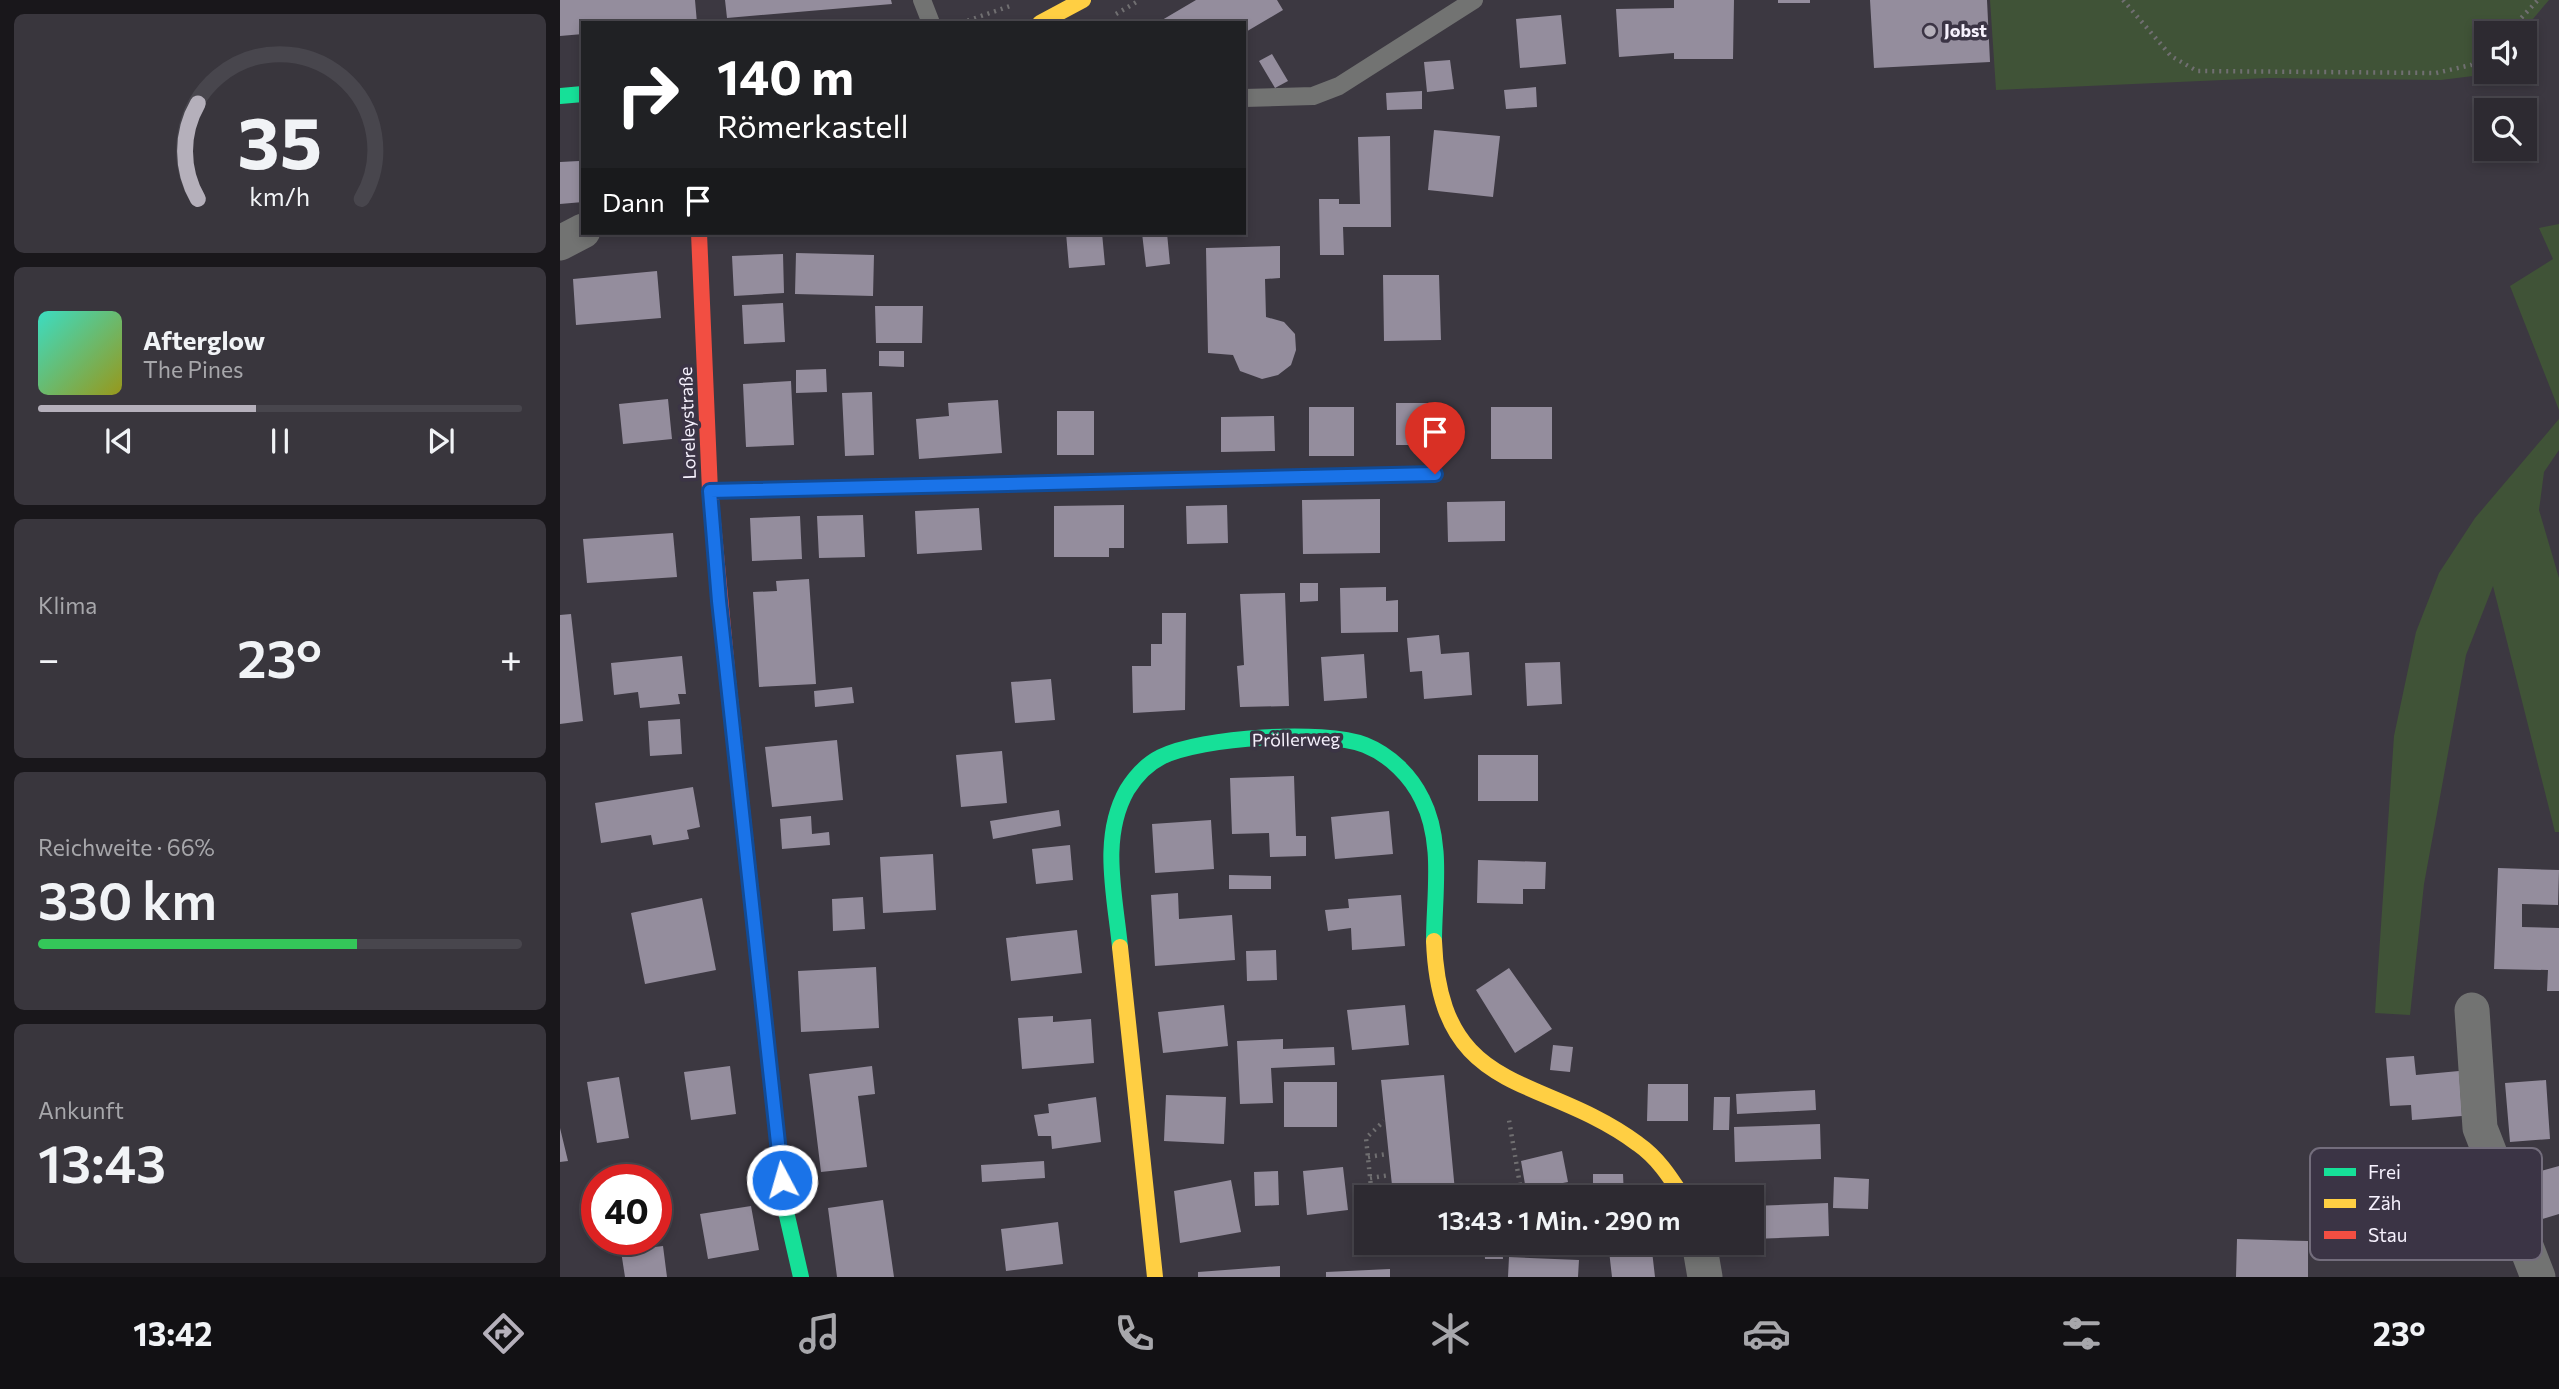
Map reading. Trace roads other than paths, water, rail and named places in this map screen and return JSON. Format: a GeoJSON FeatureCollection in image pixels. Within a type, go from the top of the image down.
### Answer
{"type":"FeatureCollection","features":[{"type":"Feature","properties":{"kind":"street"},"geometry":{"type":"LineString","coordinates":[[1044,21],[1083,0]]}},
{"type":"Feature","properties":{"kind":"street"},"geometry":{"type":"LineString","coordinates":[[560,96],[581,93]]}},
{"type":"Feature","properties":{"kind":"street"},"geometry":{"type":"LineString","coordinates":[[560,243],[581,232]]}},
{"type":"Feature","properties":{"kind":"street","name":"Loreleystraße"},"geometry":{"type":"LineString","coordinates":[[699,235],[710,491],[720,615],[785,1208],[801,1277]]}},
{"type":"Feature","properties":{"kind":"street"},"geometry":{"type":"LineString","coordinates":[[710,491],[1435,474]]}},
{"type":"Feature","properties":{"kind":"street","name":"Pröllerweg"},"geometry":{"type":"LineString","coordinates":[[1155,1277],[1110,852],[1113,823],[1122,797],[1138,774],[1160,756],[1192,745],[1326,736],[1354,740],[1397,765],[1417,785],[1436,838],[1435,970],[1443,1007],[1459,1038],[1501,1076],[1611,1126],[1649,1150],[1677,1185]]}},
{"type":"Feature","properties":{"kind":"street"},"geometry":{"type":"LineString","coordinates":[[2472,1010],[2480,1128],[2488,1148]]}},
{"type":"Feature","properties":{"kind":"street"},"geometry":{"type":"LineString","coordinates":[[1701,1255],[1705,1277]]}},
{"type":"Feature","properties":{"kind":"street"},"geometry":{"type":"LineString","coordinates":[[2531,1260],[2538,1277]]}},
{"type":"Feature","properties":{"kind":"lane"},"geometry":{"type":"LineString","coordinates":[[922,0],[930,21]]}},
{"type":"Feature","properties":{"kind":"lane"},"geometry":{"type":"LineString","coordinates":[[1246,99],[1313,96],[1339,86],[1474,0]]}},
{"type":"Feature","properties":{"kind":"place","name":"Jobst"},"geometry":{"type":"Point","coordinates":[1930,31]}}]}
